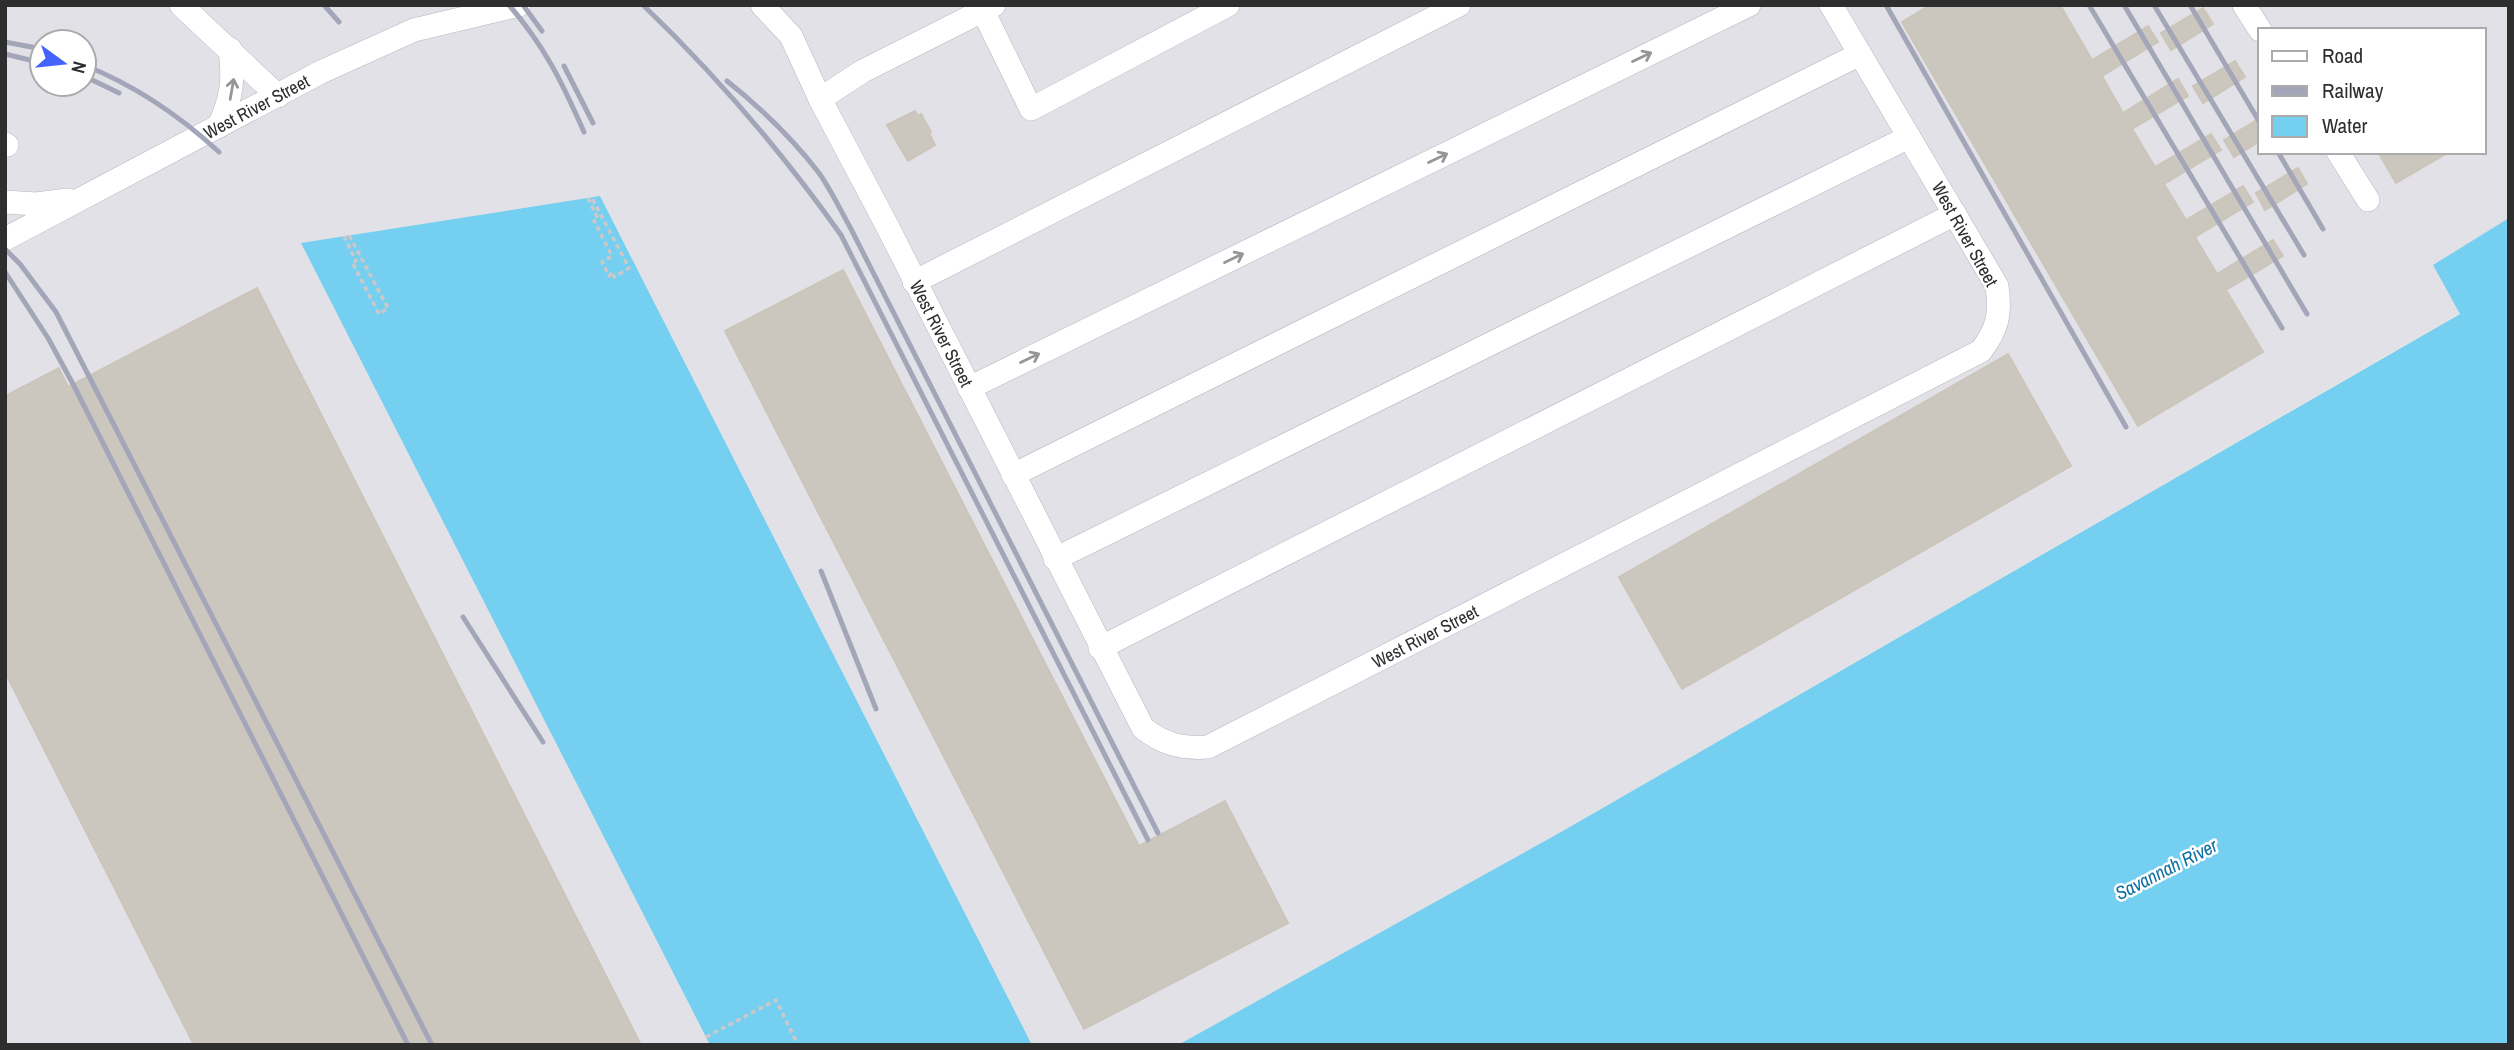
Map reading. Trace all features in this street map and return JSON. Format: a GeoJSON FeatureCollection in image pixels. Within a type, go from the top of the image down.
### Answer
{"type":"FeatureCollection","features":[{"type":"Feature","properties":{"kind":"lane"},"geometry":{"type":"LineString","coordinates":[[181,5],[278,96]]}},
{"type":"Feature","properties":{"kind":"lane","name":"West River Street"},"geometry":{"type":"LineString","coordinates":[[5,239],[321,72],[414,30],[519,5]]}},
{"type":"Feature","properties":{"kind":"lane","name":"West River Street"},"geometry":{"type":"LineString","coordinates":[[762,5],[791,36],[820,99],[1143,728],[1158,740],[1187,748],[1208,747],[1981,351],[1994,333],[2000,306],[1997,286],[1831,5]]}},
{"type":"Feature","properties":{"kind":"lane"},"geometry":{"type":"LineString","coordinates":[[820,99],[863,71],[988,8],[1031,109],[1228,5]]}},
{"type":"Feature","properties":{"kind":"lane"},"geometry":{"type":"LineString","coordinates":[[914,282],[1460,5]]}},
{"type":"Feature","properties":{"kind":"lane"},"geometry":{"type":"LineString","coordinates":[[969,388],[1749,5]]}},
{"type":"Feature","properties":{"kind":"lane"},"geometry":{"type":"LineString","coordinates":[[2244,5],[2259,28]]}},
{"type":"Feature","properties":{"kind":"lane"},"geometry":{"type":"LineString","coordinates":[[219,126],[229,103],[234,77],[230,50]]}},
{"type":"Feature","properties":{"kind":"lane"},"geometry":{"type":"LineString","coordinates":[[1013,475],[1860,54]]}},
{"type":"Feature","properties":{"kind":"lane"},"geometry":{"type":"LineString","coordinates":[[1055,559],[1909,137]]}},
{"type":"Feature","properties":{"kind":"lane"},"geometry":{"type":"LineString","coordinates":[[2339,154],[2368,200]]}},
{"type":"Feature","properties":{"kind":"lane"},"geometry":{"type":"LineString","coordinates":[[5,202],[36,204],[80,199]]}},
{"type":"Feature","properties":{"kind":"lane"},"geometry":{"type":"LineString","coordinates":[[1100,648],[1955,214]]}},
{"type":"Feature","properties":{"kind":"path"},"geometry":{"type":"LineString","coordinates":[[590,198],[629,268],[614,276],[613,272],[609,275],[602,262],[612,256],[594,221],[598,219],[590,198]]}},
{"type":"Feature","properties":{"kind":"path"},"geometry":{"type":"LineString","coordinates":[[347,236],[388,308],[379,314],[352,262],[356,261],[347,236]]}},
{"type":"Feature","properties":{"kind":"path"},"geometry":{"type":"LineString","coordinates":[[706,1037],[776,1000],[798,1045]]}},
{"type":"Feature","properties":{"kind":"shaded area"},"geometry":{"type":"Polygon","coordinates":[[[5,5],[2509,5],[2509,218],[2433,265],[2460,313],[1561,832],[1178,1045],[1032,1045],[600,196],[302,243],[710,1045],[5,1045],[5,5]]]}},
{"type":"Feature","properties":{"kind":"water"},"geometry":{"type":"Polygon","coordinates":[[[600,196],[1032,1045],[710,1045],[301,243],[600,196]]]}},
{"type":"Feature","properties":{"kind":"water","name":"Savannah River"},"geometry":{"type":"Polygon","coordinates":[[[2509,218],[2509,1045],[1178,1045],[1561,832],[2460,314],[2433,265],[2509,218]]]}},
{"type":"Feature","properties":{"kind":"building"},"geometry":{"type":"Polygon","coordinates":[[[1930,5],[2060,5],[2092,60],[2148,26],[2158,42],[2102,76],[2123,113],[2178,79],[2188,96],[2132,129],[2155,167],[2211,134],[2221,150],[2164,184],[2186,220],[2243,186],[2253,202],[2195,237],[2217,274],[2273,240],[2283,256],[2226,290],[2263,352],[2138,426],[1902,22],[1930,5]]]}},
{"type":"Feature","properties":{"kind":"building"},"geometry":{"type":"Polygon","coordinates":[[[2203,8],[2213,24],[2171,50],[2161,33],[2203,8]]]}},
{"type":"Feature","properties":{"kind":"building"},"geometry":{"type":"Polygon","coordinates":[[[2235,61],[2245,77],[2203,103],[2193,86],[2235,61]]]}},
{"type":"Feature","properties":{"kind":"building"},"geometry":{"type":"Polygon","coordinates":[[[915,111],[918,116],[921,114],[935,145],[908,161],[887,125],[915,111]]]}},
{"type":"Feature","properties":{"kind":"building"},"geometry":{"type":"Polygon","coordinates":[[[2258,119],[2258,142],[2234,157],[2224,140],[2258,119]]]}},
{"type":"Feature","properties":{"kind":"building"},"geometry":{"type":"Polygon","coordinates":[[[2379,154],[2446,154],[2396,183],[2379,154]]]}},
{"type":"Feature","properties":{"kind":"building"},"geometry":{"type":"Polygon","coordinates":[[[2298,168],[2307,184],[2265,210],[2256,193],[2298,168]]]}},
{"type":"Feature","properties":{"kind":"building"},"geometry":{"type":"Polygon","coordinates":[[[843,270],[1139,846],[1225,801],[1288,923],[1084,1029],[725,331],[843,270]]]}},
{"type":"Feature","properties":{"kind":"building"},"geometry":{"type":"Polygon","coordinates":[[[257,288],[641,1045],[194,1045],[5,672],[5,396],[59,368],[68,387],[257,288]]]}},
{"type":"Feature","properties":{"kind":"building"},"geometry":{"type":"Polygon","coordinates":[[[2008,354],[2071,466],[1682,689],[1619,577],[2008,354]]]}},
{"type":"Feature","properties":{"kind":"railway"},"geometry":{"type":"LineString","coordinates":[[324,5],[339,22]]}},
{"type":"Feature","properties":{"kind":"railway"},"geometry":{"type":"LineString","coordinates":[[509,5],[552,66],[584,132]]}},
{"type":"Feature","properties":{"kind":"railway"},"geometry":{"type":"LineString","coordinates":[[523,5],[542,31]]}},
{"type":"Feature","properties":{"kind":"railway"},"geometry":{"type":"LineString","coordinates":[[643,5],[747,115],[841,235],[1148,840]]}},
{"type":"Feature","properties":{"kind":"railway"},"geometry":{"type":"LineString","coordinates":[[1886,5],[2126,427]]}},
{"type":"Feature","properties":{"kind":"railway"},"geometry":{"type":"LineString","coordinates":[[2089,5],[2282,328]]}},
{"type":"Feature","properties":{"kind":"railway"},"geometry":{"type":"LineString","coordinates":[[2124,5],[2307,314]]}},
{"type":"Feature","properties":{"kind":"railway"},"geometry":{"type":"LineString","coordinates":[[2154,5],[2304,255]]}},
{"type":"Feature","properties":{"kind":"railway"},"geometry":{"type":"LineString","coordinates":[[2190,5],[2258,120]]}},
{"type":"Feature","properties":{"kind":"railway"},"geometry":{"type":"LineString","coordinates":[[5,42],[28,46]]}},
{"type":"Feature","properties":{"kind":"railway"},"geometry":{"type":"LineString","coordinates":[[5,54],[28,60]]}},
{"type":"Feature","properties":{"kind":"railway"},"geometry":{"type":"LineString","coordinates":[[564,66],[593,123]]}},
{"type":"Feature","properties":{"kind":"railway"},"geometry":{"type":"LineString","coordinates":[[98,71],[156,103],[219,152]]}},
{"type":"Feature","properties":{"kind":"railway"},"geometry":{"type":"LineString","coordinates":[[727,81],[787,136],[809,160],[832,193],[1158,833]]}},
{"type":"Feature","properties":{"kind":"railway"},"geometry":{"type":"LineString","coordinates":[[98,83],[119,93]]}},
{"type":"Feature","properties":{"kind":"railway"},"geometry":{"type":"LineString","coordinates":[[2279,154],[2323,229]]}},
{"type":"Feature","properties":{"kind":"railway"},"geometry":{"type":"LineString","coordinates":[[5,249],[20,264],[56,312],[432,1045]]}},
{"type":"Feature","properties":{"kind":"railway"},"geometry":{"type":"LineString","coordinates":[[5,272],[48,338],[73,384],[408,1045]]}},
{"type":"Feature","properties":{"kind":"railway"},"geometry":{"type":"LineString","coordinates":[[821,571],[876,709]]}},
{"type":"Feature","properties":{"kind":"railway"},"geometry":{"type":"LineString","coordinates":[[463,617],[543,742]]}}]}
